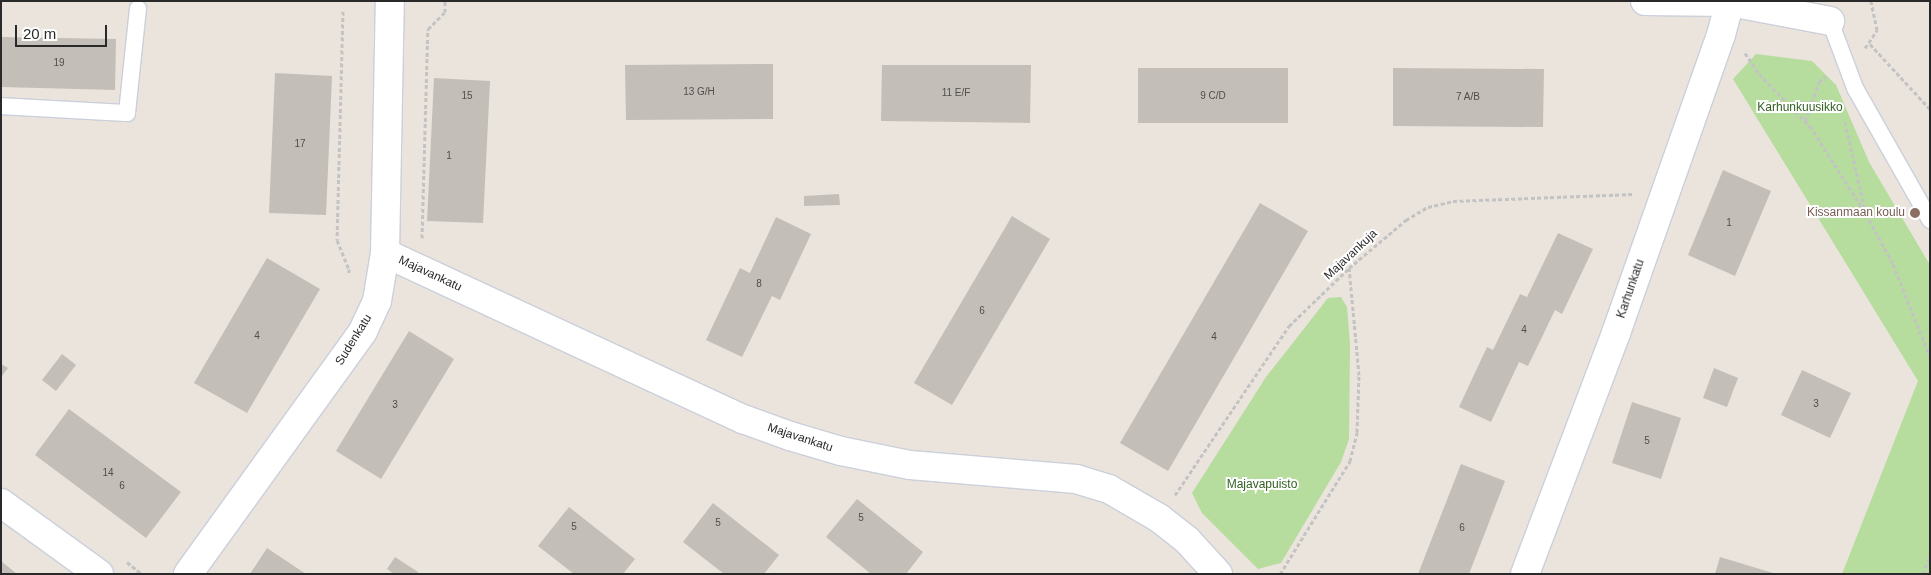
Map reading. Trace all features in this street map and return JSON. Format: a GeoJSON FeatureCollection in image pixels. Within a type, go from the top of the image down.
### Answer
{"type":"FeatureCollection","features":[{"type":"Feature","properties":{"kind":"street","name":"Sudenkatu"},"geometry":{"type":"LineString","coordinates":[[188,574],[363,331],[377,301],[385,253],[390,1]]}},
{"type":"Feature","properties":{"kind":"street"},"geometry":{"type":"LineString","coordinates":[[1644,1],[1730,2],[1830,21]]}},
{"type":"Feature","properties":{"kind":"street","name":"Karhunkatu"},"geometry":{"type":"LineString","coordinates":[[1524,574],[1664,197],[1722,34],[1730,2]]}},
{"type":"Feature","properties":{"kind":"street","name":"Majavankatu"},"geometry":{"type":"LineString","coordinates":[[385,253],[772,430],[841,451],[910,465],[1076,479],[1109,489],[1159,518],[1187,540],[1218,574]]}},
{"type":"Feature","properties":{"kind":"street"},"geometry":{"type":"LineString","coordinates":[[1,503],[99,574]]}},
{"type":"Feature","properties":{"kind":"lane"},"geometry":{"type":"LineString","coordinates":[[1,106],[127,112],[138,9]]}},
{"type":"Feature","properties":{"kind":"lane"},"geometry":{"type":"LineString","coordinates":[[1830,21],[1855,88],[1930,220]]}},
{"type":"Feature","properties":{"kind":"path"},"geometry":{"type":"LineString","coordinates":[[343,11],[337,240],[350,269],[348,278]]}},
{"type":"Feature","properties":{"kind":"path"},"geometry":{"type":"LineString","coordinates":[[1870,44],[1930,109]]}},
{"type":"Feature","properties":{"kind":"path"},"geometry":{"type":"LineString","coordinates":[[1745,46],[1745,53],[1759,74],[1805,121],[1866,214],[1894,264],[1930,357]]}},
{"type":"Feature","properties":{"kind":"path"},"geometry":{"type":"LineString","coordinates":[[1805,121],[1819,82],[1830,72]]}},
{"type":"Feature","properties":{"kind":"path"},"geometry":{"type":"LineString","coordinates":[[1855,88],[1848,103],[1845,123],[1866,214]]}},
{"type":"Feature","properties":{"kind":"path","name":"Majavankuja"},"geometry":{"type":"LineString","coordinates":[[1159,518],[1290,326],[1349,268],[1406,220],[1428,207],[1453,201],[1618,194],[1664,197]]}},
{"type":"Feature","properties":{"kind":"path"},"geometry":{"type":"LineString","coordinates":[[1280,574],[1350,461],[1357,432],[1359,375],[1349,268]]}},
{"type":"Feature","properties":{"kind":"path"},"geometry":{"type":"LineString","coordinates":[[1923,574],[1930,554]]}},
{"type":"Feature","properties":{"kind":"green space","name":"Karhunkuusikko"},"geometry":{"type":"Polygon","coordinates":[[[1756,54],[1812,61],[1836,85],[1869,162],[1930,265],[1930,574],[1842,574],[1918,381],[1733,79],[1756,54]]]}},
{"type":"Feature","properties":{"kind":"green space","name":"Majavapuisto"},"geometry":{"type":"Polygon","coordinates":[[[1341,297],[1347,307],[1350,344],[1349,439],[1341,462],[1281,563],[1258,569],[1202,513],[1192,493],[1266,377],[1328,298],[1341,297]]]}},
{"type":"Feature","properties":{"kind":"building"},"geometry":{"type":"Polygon","coordinates":[[[1,37],[116,39],[115,90],[1,87],[1,37]]]}},
{"type":"Feature","properties":{"kind":"building"},"geometry":{"type":"Polygon","coordinates":[[[773,64],[773,119],[626,120],[625,65],[773,64]]]}},
{"type":"Feature","properties":{"kind":"building"},"geometry":{"type":"Polygon","coordinates":[[[882,65],[1031,65],[1030,123],[881,121],[882,65]]]}},
{"type":"Feature","properties":{"kind":"building"},"geometry":{"type":"Polygon","coordinates":[[[1138,68],[1288,68],[1288,123],[1138,123],[1138,68]]]}},
{"type":"Feature","properties":{"kind":"building"},"geometry":{"type":"Polygon","coordinates":[[[1393,68],[1544,69],[1543,127],[1393,126],[1393,68]]]}},
{"type":"Feature","properties":{"kind":"building"},"geometry":{"type":"Polygon","coordinates":[[[275,73],[332,76],[326,215],[269,213],[275,73]]]}},
{"type":"Feature","properties":{"kind":"building"},"geometry":{"type":"Polygon","coordinates":[[[434,78],[490,81],[483,223],[427,221],[434,78]]]}},
{"type":"Feature","properties":{"kind":"building"},"geometry":{"type":"Polygon","coordinates":[[[1723,170],[1771,191],[1735,276],[1688,255],[1723,170]]]}},
{"type":"Feature","properties":{"kind":"building"},"geometry":{"type":"Polygon","coordinates":[[[839,194],[840,205],[804,206],[804,196],[839,194]]]}},
{"type":"Feature","properties":{"kind":"building"},"geometry":{"type":"Polygon","coordinates":[[[1260,203],[1308,231],[1168,471],[1120,443],[1260,203]]]}},
{"type":"Feature","properties":{"kind":"building"},"geometry":{"type":"Polygon","coordinates":[[[1012,216],[1050,239],[952,405],[914,383],[1012,216]]]}},
{"type":"Feature","properties":{"kind":"building"},"geometry":{"type":"Polygon","coordinates":[[[776,217],[811,234],[780,300],[772,296],[742,357],[706,340],[740,268],[750,273],[776,217]]]}},
{"type":"Feature","properties":{"kind":"building"},"geometry":{"type":"Polygon","coordinates":[[[1558,233],[1593,249],[1562,314],[1555,310],[1528,366],[1519,362],[1491,422],[1459,407],[1487,347],[1493,350],[1520,294],[1527,297],[1558,233]]]}},
{"type":"Feature","properties":{"kind":"building"},"geometry":{"type":"Polygon","coordinates":[[[267,258],[320,289],[247,413],[194,383],[267,258]]]}},
{"type":"Feature","properties":{"kind":"building"},"geometry":{"type":"Polygon","coordinates":[[[409,331],[454,359],[381,479],[336,451],[409,331]]]}},
{"type":"Feature","properties":{"kind":"building"},"geometry":{"type":"Polygon","coordinates":[[[62,354],[76,365],[56,391],[42,380],[62,354]]]}},
{"type":"Feature","properties":{"kind":"building"},"geometry":{"type":"Polygon","coordinates":[[[1,364],[8,368],[1,377],[1,364]]]}},
{"type":"Feature","properties":{"kind":"building"},"geometry":{"type":"Polygon","coordinates":[[[1714,368],[1738,378],[1727,407],[1703,398],[1714,368]]]}},
{"type":"Feature","properties":{"kind":"building"},"geometry":{"type":"Polygon","coordinates":[[[1802,370],[1851,393],[1830,438],[1781,415],[1802,370]]]}},
{"type":"Feature","properties":{"kind":"building"},"geometry":{"type":"Polygon","coordinates":[[[1632,402],[1681,418],[1661,479],[1612,463],[1632,402]]]}},
{"type":"Feature","properties":{"kind":"building"},"geometry":{"type":"Polygon","coordinates":[[[69,409],[181,492],[146,538],[35,455],[69,409]]]}},
{"type":"Feature","properties":{"kind":"building"},"geometry":{"type":"Polygon","coordinates":[[[1461,464],[1505,481],[1469,574],[1418,574],[1461,464]]]}},
{"type":"Feature","properties":{"kind":"building"},"geometry":{"type":"Polygon","coordinates":[[[857,499],[923,552],[906,574],[871,574],[826,537],[857,499]]]}},
{"type":"Feature","properties":{"kind":"building"},"geometry":{"type":"Polygon","coordinates":[[[713,503],[779,555],[764,574],[724,574],[683,542],[713,503]]]}},
{"type":"Feature","properties":{"kind":"building"},"geometry":{"type":"Polygon","coordinates":[[[569,507],[635,559],[623,574],[574,574],[538,546],[569,507]]]}},
{"type":"Feature","properties":{"kind":"building"},"geometry":{"type":"Polygon","coordinates":[[[267,548],[306,574],[250,574],[267,548]]]}},
{"type":"Feature","properties":{"kind":"building"},"geometry":{"type":"Polygon","coordinates":[[[395,557],[418,572],[417,574],[394,574],[387,569],[395,557]]]}},
{"type":"Feature","properties":{"kind":"building"},"geometry":{"type":"Polygon","coordinates":[[[1720,557],[1773,573],[1773,574],[1715,574],[1720,557]]]}},
{"type":"Feature","properties":{"kind":"building"},"geometry":{"type":"Polygon","coordinates":[[[1,561],[17,574],[1,574],[1,561]]]}},
{"type":"Feature","properties":{"kind":"place","name":"Kissanmaan koulu"},"geometry":{"type":"Point","coordinates":[1915,213]}}]}
